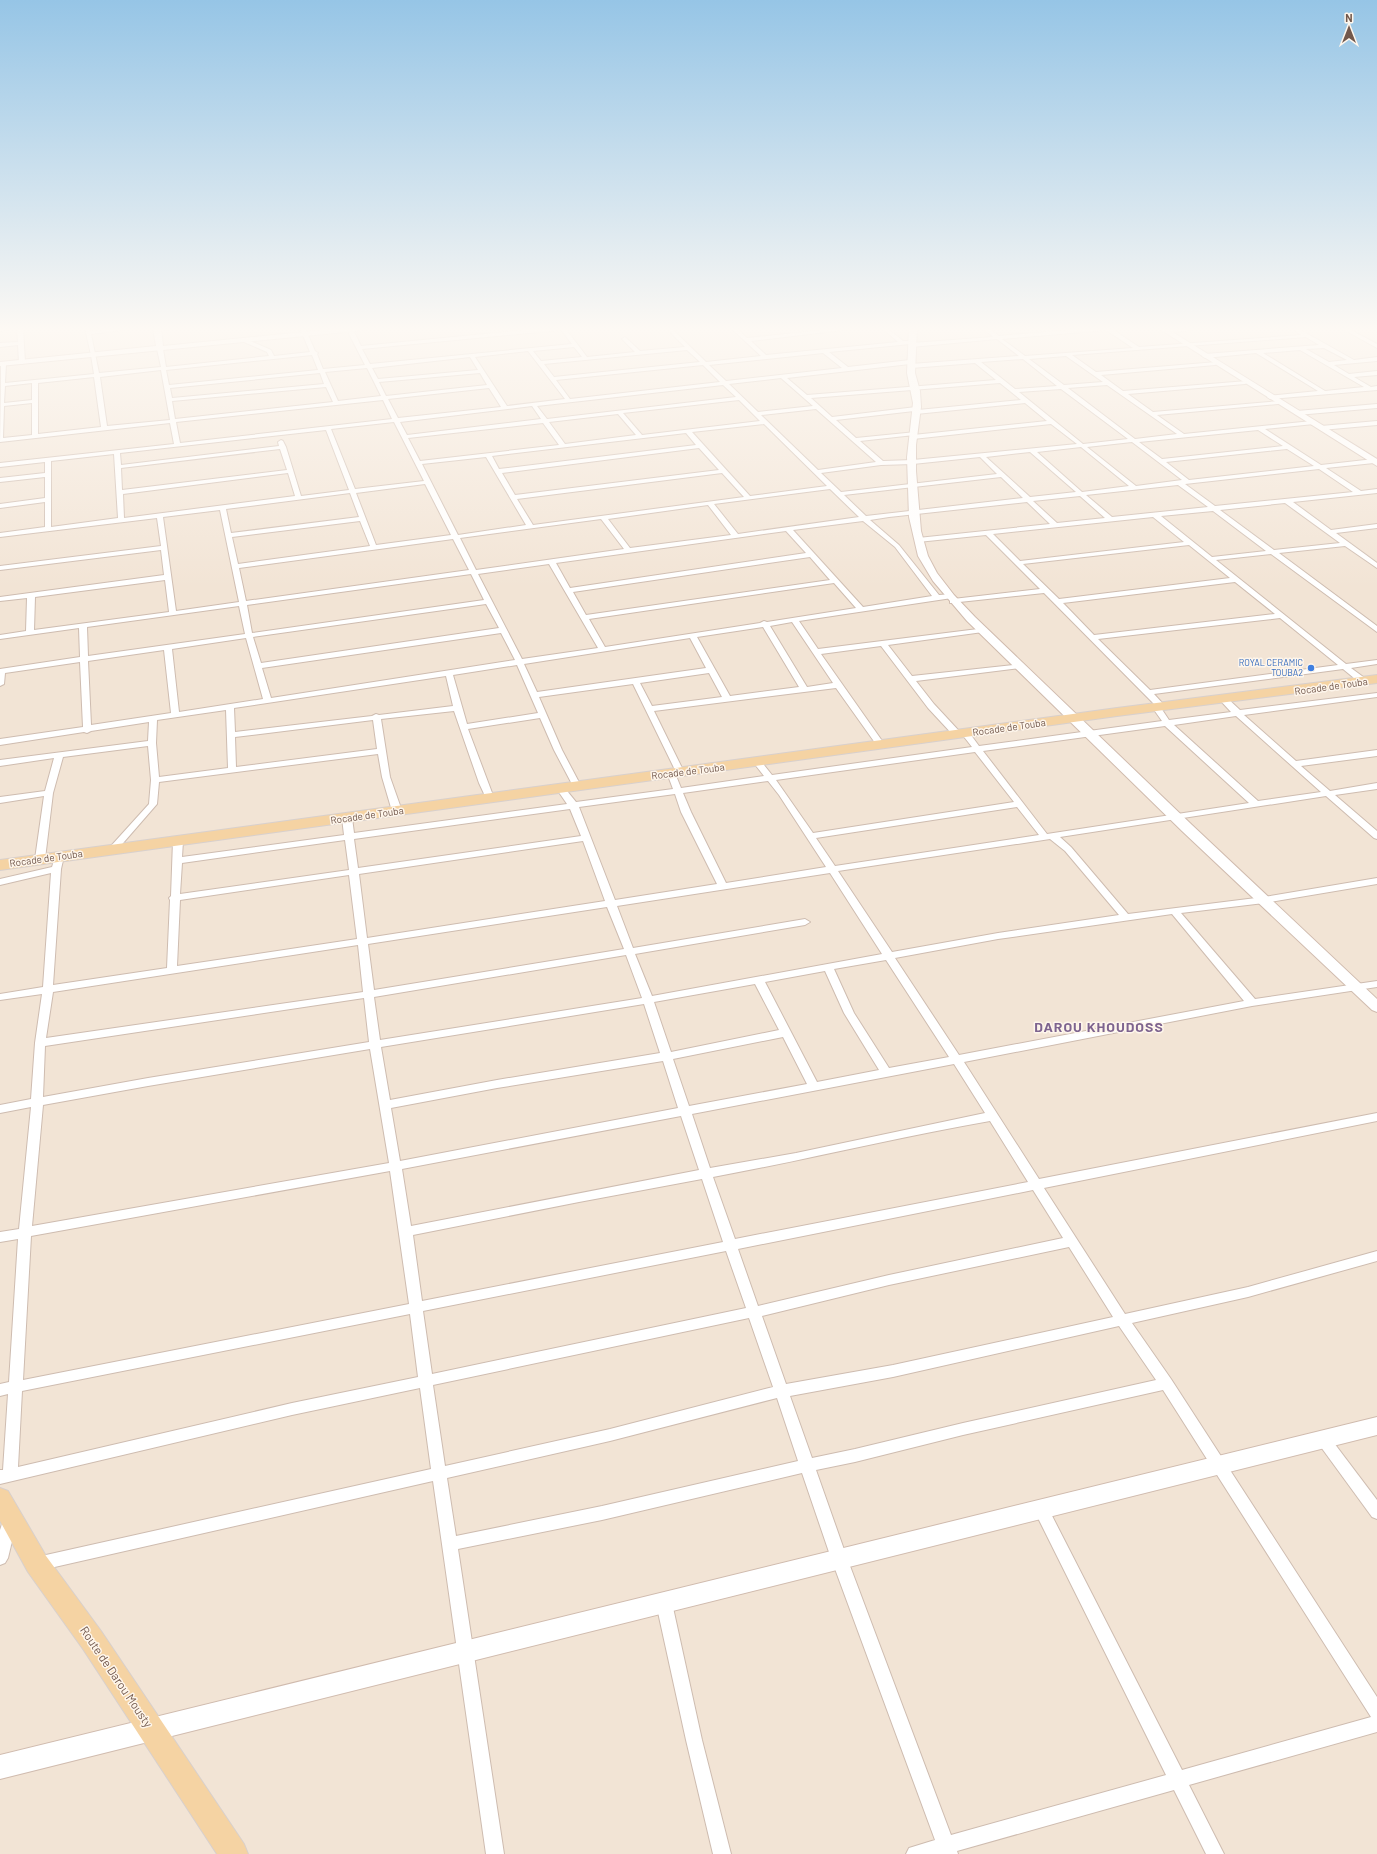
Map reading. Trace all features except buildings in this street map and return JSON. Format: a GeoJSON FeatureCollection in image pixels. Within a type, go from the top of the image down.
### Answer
{"type":"FeatureCollection","features":[{"type":"Feature","properties":{"kind":"main road","name":"Rocade de Touba"},"geometry":{"type":"LineString","coordinates":[[0,864],[40,859],[58,863],[114,848],[178,841],[1073,718],[1373,681]]}},
{"type":"Feature","properties":{"kind":"main road","name":"Route de Darou Mousty"},"geometry":{"type":"LineString","coordinates":[[5,1507],[37,1564],[92,1640],[234,1854]]}},
{"type":"Feature","properties":{"kind":"street"},"geometry":{"type":"LineString","coordinates":[[35,415],[35,436]]}},
{"type":"Feature","properties":{"kind":"street"},"geometry":{"type":"LineString","coordinates":[[102,415],[104,428]]}},
{"type":"Feature","properties":{"kind":"street"},"geometry":{"type":"LineString","coordinates":[[172,415],[177,445]]}},
{"type":"Feature","properties":{"kind":"street"},"geometry":{"type":"LineString","coordinates":[[0,422],[0,439],[226,415]]}},
{"type":"Feature","properties":{"kind":"street"},"geometry":{"type":"LineString","coordinates":[[393,415],[520,662],[558,750],[578,786]]}},
{"type":"Feature","properties":{"kind":"street"},"geometry":{"type":"LineString","coordinates":[[0,465],[446,415]]}},
{"type":"Feature","properties":{"kind":"street"},"geometry":{"type":"LineString","coordinates":[[540,415],[563,446]]}},
{"type":"Feature","properties":{"kind":"street"},"geometry":{"type":"LineString","coordinates":[[405,437],[598,415]]}},
{"type":"Feature","properties":{"kind":"street"},"geometry":{"type":"LineString","coordinates":[[621,415],[641,437]]}},
{"type":"Feature","properties":{"kind":"street"},"geometry":{"type":"LineString","coordinates":[[758,415],[838,494],[897,546],[936,597]]}},
{"type":"Feature","properties":{"kind":"street"},"geometry":{"type":"LineString","coordinates":[[826,415],[881,463]]}},
{"type":"Feature","properties":{"kind":"street"},"geometry":{"type":"LineString","coordinates":[[831,419],[873,415]]}},
{"type":"Feature","properties":{"kind":"street"},"geometry":{"type":"LineString","coordinates":[[916,415],[913,485],[914,512],[918,540],[927,564],[951,598],[1175,817],[1377,1007]]}},
{"type":"Feature","properties":{"kind":"street"},"geometry":{"type":"LineString","coordinates":[[1043,415],[1079,445],[1134,487]]}},
{"type":"Feature","properties":{"kind":"street"},"geometry":{"type":"LineString","coordinates":[[1098,415],[1161,461],[1215,508],[1377,630]]}},
{"type":"Feature","properties":{"kind":"street"},"geometry":{"type":"LineString","coordinates":[[1153,415],[1183,436]]}},
{"type":"Feature","properties":{"kind":"street"},"geometry":{"type":"LineString","coordinates":[[1299,415],[1376,462]]}},
{"type":"Feature","properties":{"kind":"street"},"geometry":{"type":"LineString","coordinates":[[418,463],[765,422]]}},
{"type":"Feature","properties":{"kind":"street"},"geometry":{"type":"LineString","coordinates":[[856,440],[1052,422]]}},
{"type":"Feature","properties":{"kind":"street"},"geometry":{"type":"LineString","coordinates":[[816,472],[881,463],[913,462],[1312,423]]}},
{"type":"Feature","properties":{"kind":"street"},"geometry":{"type":"LineString","coordinates":[[1321,428],[1377,423]]}},
{"type":"Feature","properties":{"kind":"street"},"geometry":{"type":"LineString","coordinates":[[328,428],[374,548]]}},
{"type":"Feature","properties":{"kind":"street"},"geometry":{"type":"LineString","coordinates":[[1259,428],[1360,493]]}},
{"type":"Feature","properties":{"kind":"street"},"geometry":{"type":"LineString","coordinates":[[688,432],[748,497]]}},
{"type":"Feature","properties":{"kind":"street"},"geometry":{"type":"LineString","coordinates":[[279,434],[299,498]]}},
{"type":"Feature","properties":{"kind":"street"},"geometry":{"type":"LineString","coordinates":[[499,471],[701,446]]}},
{"type":"Feature","properties":{"kind":"street"},"geometry":{"type":"LineString","coordinates":[[118,467],[283,447]]}},
{"type":"Feature","properties":{"kind":"street"},"geometry":{"type":"LineString","coordinates":[[1161,461],[1288,447]]}},
{"type":"Feature","properties":{"kind":"street"},"geometry":{"type":"LineString","coordinates":[[1031,450],[1110,519]]}},
{"type":"Feature","properties":{"kind":"street"},"geometry":{"type":"LineString","coordinates":[[117,452],[122,520]]}},
{"type":"Feature","properties":{"kind":"street"},"geometry":{"type":"LineString","coordinates":[[488,455],[514,496],[530,526]]}},
{"type":"Feature","properties":{"kind":"street"},"geometry":{"type":"LineString","coordinates":[[981,455],[1055,525]]}},
{"type":"Feature","properties":{"kind":"street"},"geometry":{"type":"LineString","coordinates":[[48,459],[48,529]]}},
{"type":"Feature","properties":{"kind":"street"},"geometry":{"type":"LineString","coordinates":[[0,637],[864,518],[1134,487],[1376,462]]}},
{"type":"Feature","properties":{"kind":"street"},"geometry":{"type":"LineString","coordinates":[[120,492],[290,471]]}},
{"type":"Feature","properties":{"kind":"street"},"geometry":{"type":"LineString","coordinates":[[514,496],[723,471]]}},
{"type":"Feature","properties":{"kind":"street"},"geometry":{"type":"LineString","coordinates":[[0,480],[48,475]]}},
{"type":"Feature","properties":{"kind":"street"},"geometry":{"type":"LineString","coordinates":[[838,494],[1002,475]]}},
{"type":"Feature","properties":{"kind":"street"},"geometry":{"type":"LineString","coordinates":[[0,535],[427,482]]}},
{"type":"Feature","properties":{"kind":"street"},"geometry":{"type":"LineString","coordinates":[[236,566],[831,487]]}},
{"type":"Feature","properties":{"kind":"street"},"geometry":{"type":"LineString","coordinates":[[918,540],[1377,491]]}},
{"type":"Feature","properties":{"kind":"street"},"geometry":{"type":"LineString","coordinates":[[0,506],[48,500]]}},
{"type":"Feature","properties":{"kind":"street"},"geometry":{"type":"LineString","coordinates":[[1287,501],[1377,565]]}},
{"type":"Feature","properties":{"kind":"street"},"geometry":{"type":"LineString","coordinates":[[710,503],[735,535]]}},
{"type":"Feature","properties":{"kind":"street"},"geometry":{"type":"LineString","coordinates":[[223,508],[249,635],[268,701]]}},
{"type":"Feature","properties":{"kind":"street"},"geometry":{"type":"LineString","coordinates":[[1154,514],[1345,667],[1373,681]]}},
{"type":"Feature","properties":{"kind":"street"},"geometry":{"type":"LineString","coordinates":[[160,516],[173,614]]}},
{"type":"Feature","properties":{"kind":"street"},"geometry":{"type":"LineString","coordinates":[[604,517],[628,550]]}},
{"type":"Feature","properties":{"kind":"street"},"geometry":{"type":"LineString","coordinates":[[229,535],[363,519]]}},
{"type":"Feature","properties":{"kind":"street"},"geometry":{"type":"LineString","coordinates":[[1331,532],[1377,526]]}},
{"type":"Feature","properties":{"kind":"street"},"geometry":{"type":"LineString","coordinates":[[787,528],[810,555],[861,609]]}},
{"type":"Feature","properties":{"kind":"street"},"geometry":{"type":"LineString","coordinates":[[988,533],[1147,693],[1158,707],[1167,723],[1257,805]]}},
{"type":"Feature","properties":{"kind":"street"},"geometry":{"type":"LineString","coordinates":[[1018,563],[1189,543]]}},
{"type":"Feature","properties":{"kind":"street"},"geometry":{"type":"LineString","coordinates":[[1210,559],[1346,544]]}},
{"type":"Feature","properties":{"kind":"street"},"geometry":{"type":"LineString","coordinates":[[0,568],[164,548]]}},
{"type":"Feature","properties":{"kind":"street"},"geometry":{"type":"LineString","coordinates":[[569,590],[810,555]]}},
{"type":"Feature","properties":{"kind":"street"},"geometry":{"type":"LineString","coordinates":[[551,561],[603,649]]}},
{"type":"Feature","properties":{"kind":"street"},"geometry":{"type":"LineString","coordinates":[[0,599],[168,577]]}},
{"type":"Feature","properties":{"kind":"street"},"geometry":{"type":"LineString","coordinates":[[1056,602],[1235,580]]}},
{"type":"Feature","properties":{"kind":"street"},"geometry":{"type":"LineString","coordinates":[[586,618],[836,581]]}},
{"type":"Feature","properties":{"kind":"street"},"geometry":{"type":"LineString","coordinates":[[0,742],[449,674],[936,597],[951,598],[1044,591]]}},
{"type":"Feature","properties":{"kind":"street"},"geometry":{"type":"LineString","coordinates":[[30,632],[31,594]]}},
{"type":"Feature","properties":{"kind":"street"},"geometry":{"type":"LineString","coordinates":[[0,684],[0,671],[84,660],[488,600]]}},
{"type":"Feature","properties":{"kind":"street"},"geometry":{"type":"LineString","coordinates":[[1092,637],[1280,616]]}},
{"type":"Feature","properties":{"kind":"street"},"geometry":{"type":"LineString","coordinates":[[794,619],[838,685],[881,745]]}},
{"type":"Feature","properties":{"kind":"street"},"geometry":{"type":"LineString","coordinates":[[764,623],[805,690]]}},
{"type":"Feature","properties":{"kind":"street"},"geometry":{"type":"LineString","coordinates":[[83,626],[87,730]]}},
{"type":"Feature","properties":{"kind":"street"},"geometry":{"type":"LineString","coordinates":[[259,666],[503,630]]}},
{"type":"Feature","properties":{"kind":"street"},"geometry":{"type":"LineString","coordinates":[[816,652],[983,630]]}},
{"type":"Feature","properties":{"kind":"street"},"geometry":{"type":"LineString","coordinates":[[692,635],[727,699]]}},
{"type":"Feature","properties":{"kind":"street"},"geometry":{"type":"LineString","coordinates":[[883,643],[930,706],[977,749],[1019,804],[1048,836],[1068,850],[1126,917]]}},
{"type":"Feature","properties":{"kind":"street"},"geometry":{"type":"LineString","coordinates":[[168,647],[175,715]]}},
{"type":"Feature","properties":{"kind":"street"},"geometry":{"type":"LineString","coordinates":[[1147,693],[1377,662]]}},
{"type":"Feature","properties":{"kind":"street"},"geometry":{"type":"LineString","coordinates":[[910,679],[1019,666]]}},
{"type":"Feature","properties":{"kind":"street"},"geometry":{"type":"LineString","coordinates":[[535,695],[712,670]]}},
{"type":"Feature","properties":{"kind":"street"},"geometry":{"type":"LineString","coordinates":[[449,674],[456,708],[490,798]]}},
{"type":"Feature","properties":{"kind":"street"},"geometry":{"type":"LineString","coordinates":[[635,680],[649,709],[675,773],[678,790],[723,886]]}},
{"type":"Feature","properties":{"kind":"street"},"geometry":{"type":"LineString","coordinates":[[649,709],[838,685]]}},
{"type":"Feature","properties":{"kind":"street"},"geometry":{"type":"LineString","coordinates":[[176,860],[770,777],[1090,735],[1235,712],[1377,695]]}},
{"type":"Feature","properties":{"kind":"street"},"geometry":{"type":"LineString","coordinates":[[1222,699],[1327,794],[1377,836]]}},
{"type":"Feature","properties":{"kind":"street"},"geometry":{"type":"LineString","coordinates":[[230,707],[232,770]]}},
{"type":"Feature","properties":{"kind":"street"},"geometry":{"type":"LineString","coordinates":[[230,735],[376,716],[456,708]]}},
{"type":"Feature","properties":{"kind":"street"},"geometry":{"type":"LineString","coordinates":[[463,727],[544,715]]}},
{"type":"Feature","properties":{"kind":"street"},"geometry":{"type":"LineString","coordinates":[[376,716],[380,751],[386,777],[397,811]]}},
{"type":"Feature","properties":{"kind":"street"},"geometry":{"type":"LineString","coordinates":[[114,848],[153,804],[155,780],[152,743],[154,718]]}},
{"type":"Feature","properties":{"kind":"street"},"geometry":{"type":"LineString","coordinates":[[0,763],[152,743]]}},
{"type":"Feature","properties":{"kind":"street"},"geometry":{"type":"LineString","coordinates":[[155,780],[380,751]]}},
{"type":"Feature","properties":{"kind":"street"},"geometry":{"type":"LineString","coordinates":[[1294,764],[1377,753]]}},
{"type":"Feature","properties":{"kind":"street"},"geometry":{"type":"LineString","coordinates":[[40,859],[49,793],[59,755]]}},
{"type":"Feature","properties":{"kind":"street"},"geometry":{"type":"LineString","coordinates":[[757,762],[783,794],[809,836],[957,1060],[1122,1320],[1166,1383],[1377,1712]]}},
{"type":"Feature","properties":{"kind":"street"},"geometry":{"type":"LineString","coordinates":[[0,997],[1377,786]]}},
{"type":"Feature","properties":{"kind":"street"},"geometry":{"type":"LineString","coordinates":[[560,788],[564,795],[573,804],[648,1000],[730,1245],[839,1558],[947,1850]]}},
{"type":"Feature","properties":{"kind":"street"},"geometry":{"type":"LineString","coordinates":[[0,800],[49,793]]}},
{"type":"Feature","properties":{"kind":"street"},"geometry":{"type":"LineString","coordinates":[[809,836],[1019,804]]}},
{"type":"Feature","properties":{"kind":"street"},"geometry":{"type":"LineString","coordinates":[[346,818],[375,1044],[406,1232],[415,1308],[495,1854]]}},
{"type":"Feature","properties":{"kind":"street"},"geometry":{"type":"LineString","coordinates":[[174,898],[586,838]]}},
{"type":"Feature","properties":{"kind":"street"},"geometry":{"type":"LineString","coordinates":[[172,970],[174,898],[178,841]]}},
{"type":"Feature","properties":{"kind":"street"},"geometry":{"type":"LineString","coordinates":[[0,882],[58,863],[48,989],[40,1043],[37,1102],[25,1233],[16,1387],[5,1476],[292,1409],[754,1312],[889,1280],[984,1261],[1072,1241]]}},
{"type":"Feature","properties":{"kind":"street"},"geometry":{"type":"LineString","coordinates":[[0,1109],[148,1082],[759,981],[888,955],[1126,917],[1264,900],[1377,881]]}},
{"type":"Feature","properties":{"kind":"street"},"geometry":{"type":"LineString","coordinates":[[1174,911],[1252,1003]]}},
{"type":"Feature","properties":{"kind":"street"},"geometry":{"type":"LineString","coordinates":[[40,1043],[368,995],[805,922]]}},
{"type":"Feature","properties":{"kind":"street"},"geometry":{"type":"LineString","coordinates":[[828,967],[849,1013],[886,1072]]}},
{"type":"Feature","properties":{"kind":"street"},"geometry":{"type":"LineString","coordinates":[[759,981],[814,1086]]}},
{"type":"Feature","properties":{"kind":"street"},"geometry":{"type":"LineString","coordinates":[[0,1237],[395,1166],[1252,1003],[1377,984]]}},
{"type":"Feature","properties":{"kind":"street"},"geometry":{"type":"LineString","coordinates":[[385,1105],[497,1084],[668,1056],[787,1032]]}},
{"type":"Feature","properties":{"kind":"street"},"geometry":{"type":"LineString","coordinates":[[406,1232],[796,1157],[993,1116]]}},
{"type":"Feature","properties":{"kind":"street"},"geometry":{"type":"LineString","coordinates":[[0,1390],[1377,1117]]}},
{"type":"Feature","properties":{"kind":"street"},"geometry":{"type":"LineString","coordinates":[[37,1564],[610,1435],[782,1391],[893,1371],[1248,1292],[1377,1256]]}},
{"type":"Feature","properties":{"kind":"street"},"geometry":{"type":"LineString","coordinates":[[450,1544],[609,1511],[807,1465],[842,1460],[934,1436],[1116,1396],[1166,1383]]}},
{"type":"Feature","properties":{"kind":"street"},"geometry":{"type":"LineString","coordinates":[[0,1766],[1377,1426]]}},
{"type":"Feature","properties":{"kind":"street"},"geometry":{"type":"LineString","coordinates":[[1323,1439],[1377,1512]]}},
{"type":"Feature","properties":{"kind":"street"},"geometry":{"type":"LineString","coordinates":[[0,1558],[5,1507]]}},
{"type":"Feature","properties":{"kind":"street"},"geometry":{"type":"LineString","coordinates":[[1041,1510],[1215,1854]]}},
{"type":"Feature","properties":{"kind":"street"},"geometry":{"type":"LineString","coordinates":[[664,1603],[694,1740],[722,1854]]}},
{"type":"Feature","properties":{"kind":"street"},"geometry":{"type":"LineString","coordinates":[[915,1854],[947,1850],[1177,1779],[1377,1724]]}},
{"type":"Feature","properties":{"kind":"shaded area"},"geometry":{"type":"Polygon","coordinates":[[[0,415],[1377,415],[1377,1854],[0,1854],[0,415]]]}},
{"type":"Feature","properties":{"kind":"place","name":"ROYAL CERAMIC TOUBA2"},"geometry":{"type":"Point","coordinates":[1311,668]}},
{"type":"Feature","properties":{"kind":"district","name":"DAROU KHOUDOSS"},"geometry":{"type":"Point","coordinates":[1099,1027]}}]}
